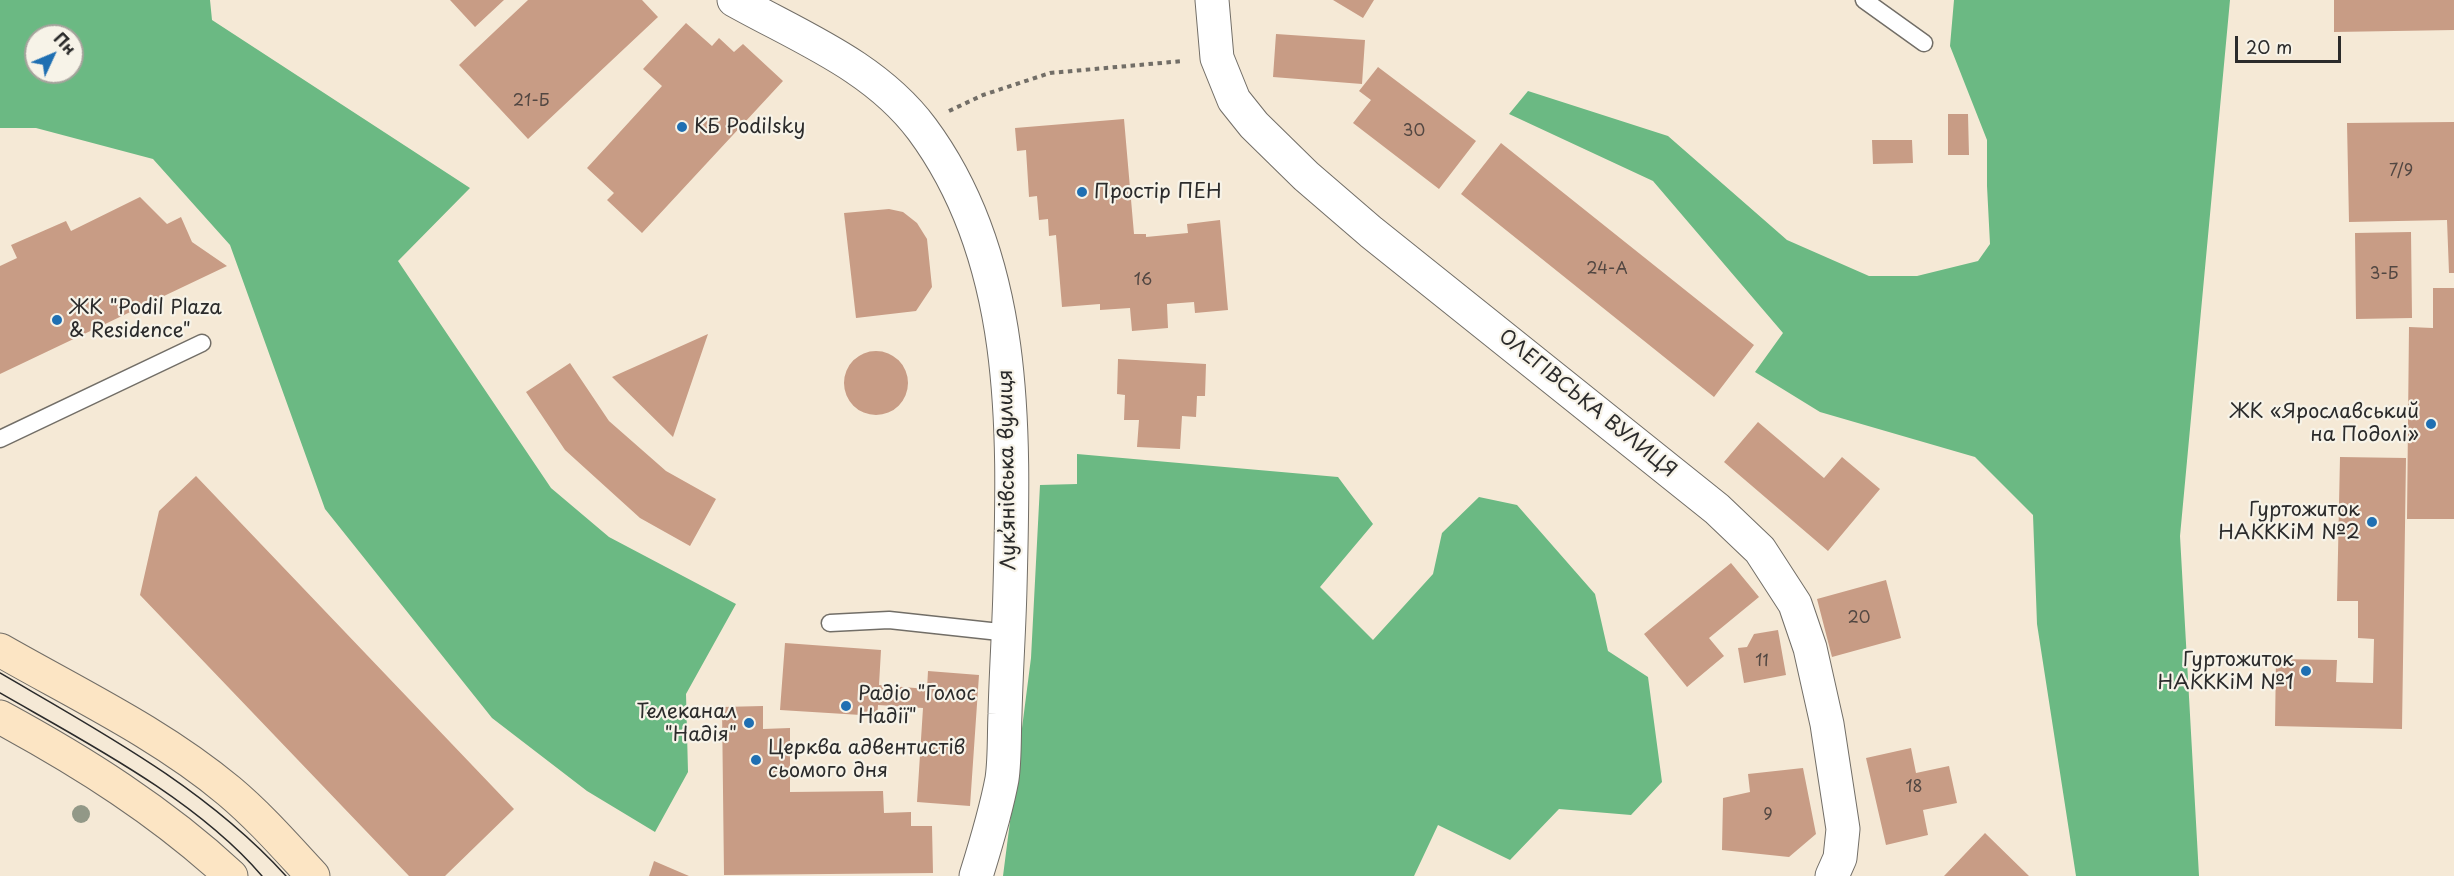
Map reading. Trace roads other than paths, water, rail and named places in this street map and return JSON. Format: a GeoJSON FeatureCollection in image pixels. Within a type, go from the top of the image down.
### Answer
{"type":"FeatureCollection","features":[{"type":"Feature","properties":{"kind":"main road"},"geometry":{"type":"LineString","coordinates":[[0,650],[144,732],[187,760],[229,791],[313,876]]}},
{"type":"Feature","properties":{"kind":"main road"},"geometry":{"type":"LineString","coordinates":[[0,717],[134,797],[197,845],[231,876]]}},
{"type":"Feature","properties":{"kind":"street","name":"Лукʼянівська вулиця"},"geometry":{"type":"LineString","coordinates":[[734,0],[875,79],[918,125],[953,176],[971,218],[996,302],[1010,384],[1012,493],[1009,633],[1002,778],[976,876]]}},
{"type":"Feature","properties":{"kind":"street","name":"ОЛЕГІВСЬКА ВУЛИЦЯ"},"geometry":{"type":"LineString","coordinates":[[1212,0],[1216,58],[1234,100],[1254,125],[1306,176],[1371,232],[1717,508],[1760,550],[1795,604],[1810,648],[1827,723],[1843,829],[1840,858],[1832,876]]}},
{"type":"Feature","properties":{"kind":"lane"},"geometry":{"type":"LineString","coordinates":[[1864,0],[1924,43]]}},
{"type":"Feature","properties":{"kind":"lane"},"geometry":{"type":"LineString","coordinates":[[0,439],[202,344]]}},
{"type":"Feature","properties":{"kind":"lane"},"geometry":{"type":"LineString","coordinates":[[830,623],[889,620],[1009,633]]}},
{"type":"Feature","properties":{"kind":"tram line"},"geometry":{"type":"LineString","coordinates":[[0,673],[114,740],[187,789],[222,815],[286,876]]}},
{"type":"Feature","properties":{"kind":"tram line"},"geometry":{"type":"LineString","coordinates":[[0,693],[139,774],[173,797],[235,848],[262,876]]}},
{"type":"Feature","properties":{"kind":"place","name":"КБ Podilsky"},"geometry":{"type":"Point","coordinates":[682,127]}},
{"type":"Feature","properties":{"kind":"place","name":"Простір ПЕН"},"geometry":{"type":"Point","coordinates":[1082,192]}},
{"type":"Feature","properties":{"kind":"place","name":"ЖК \"Podil Plaza & Residence\""},"geometry":{"type":"Point","coordinates":[57,320]}},
{"type":"Feature","properties":{"kind":"place","name":"ЖК «Ярославський на Подолі»"},"geometry":{"type":"Point","coordinates":[2431,424]}},
{"type":"Feature","properties":{"kind":"place","name":"Гуртожиток НАКККіМ №2"},"geometry":{"type":"Point","coordinates":[2372,522]}},
{"type":"Feature","properties":{"kind":"place","name":"Гуртожиток НАКККіМ №1"},"geometry":{"type":"Point","coordinates":[2306,671]}},
{"type":"Feature","properties":{"kind":"place","name":"Радіо \"Голос Надії\""},"geometry":{"type":"Point","coordinates":[846,706]}},
{"type":"Feature","properties":{"kind":"place","name":"Телеканал \"Надія\""},"geometry":{"type":"Point","coordinates":[749,723]}},
{"type":"Feature","properties":{"kind":"place","name":"Церква адвентистів сьомого дня"},"geometry":{"type":"Point","coordinates":[756,760]}}]}
